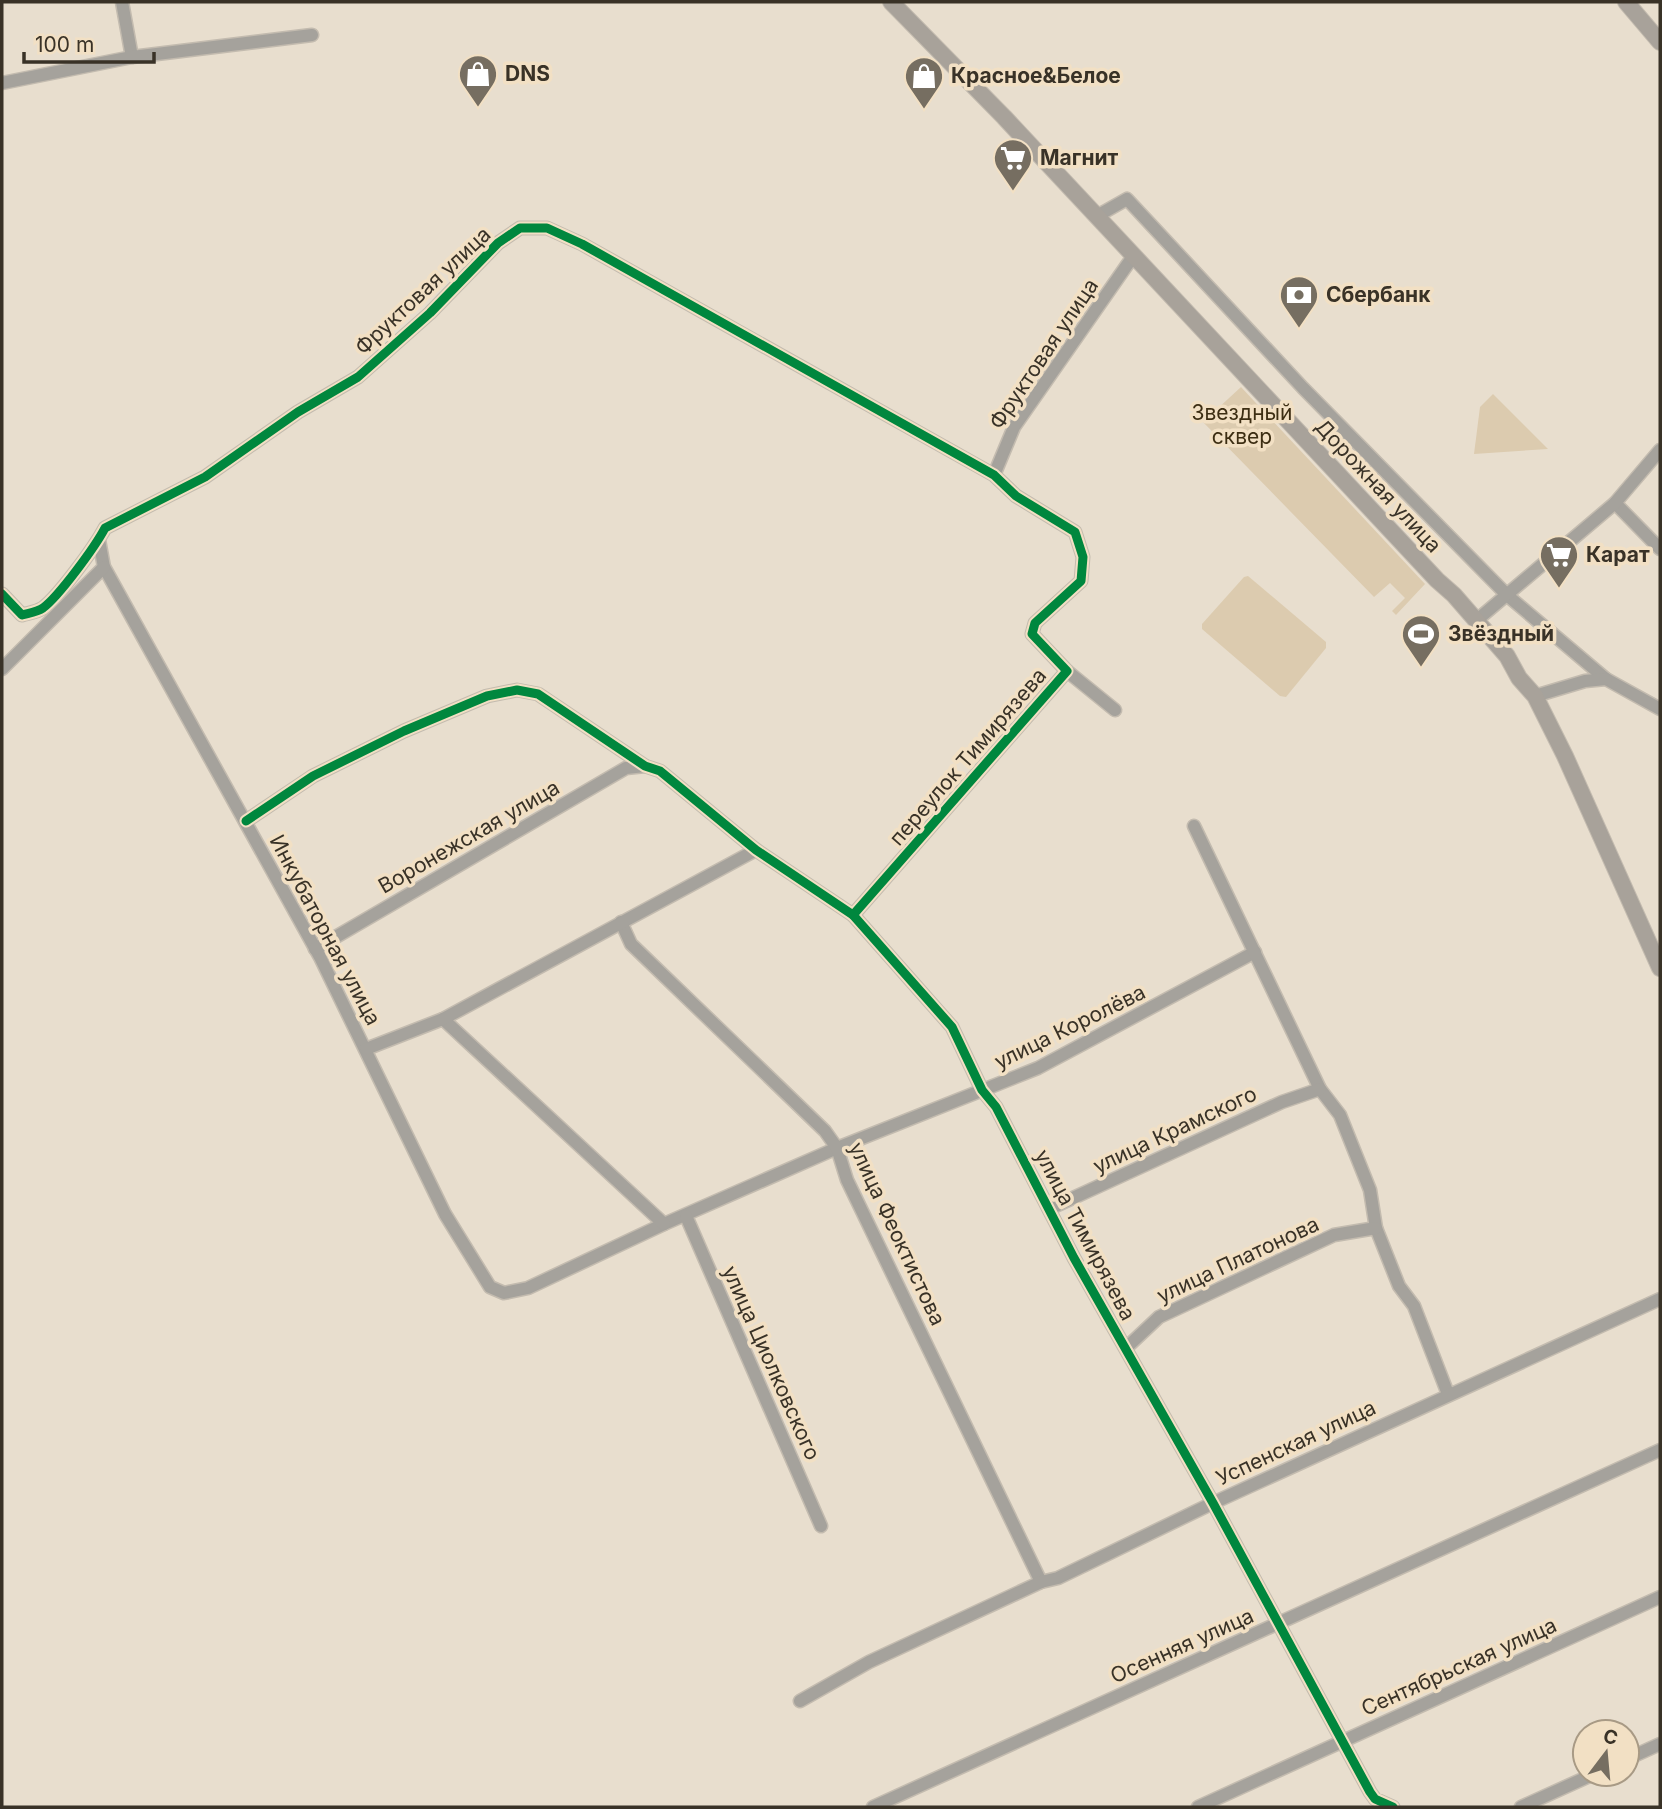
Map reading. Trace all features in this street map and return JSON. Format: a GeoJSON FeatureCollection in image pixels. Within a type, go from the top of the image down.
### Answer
{"type":"FeatureCollection","features":[{"type":"Feature","properties":{"kind":"main road","name":"Дорожная улица"},"geometry":{"type":"LineString","coordinates":[[891,2],[1134,255],[1477,620],[1507,656],[1535,696],[1565,756],[1660,968]]}},
{"type":"Feature","properties":{"kind":"main road"},"geometry":{"type":"LineString","coordinates":[[1626,2],[1660,42]]}},
{"type":"Feature","properties":{"kind":"street"},"geometry":{"type":"LineString","coordinates":[[122,2],[132,57]]}},
{"type":"Feature","properties":{"kind":"street"},"geometry":{"type":"LineString","coordinates":[[2,83],[132,57],[312,36]]}},
{"type":"Feature","properties":{"kind":"street"},"geometry":{"type":"LineString","coordinates":[[1097,216],[1127,199],[1303,387],[1508,596],[1606,680],[1660,709]]}},
{"type":"Feature","properties":{"kind":"street","name":"Фруктовая улица"},"geometry":{"type":"LineString","coordinates":[[2,594],[22,615],[40,610],[99,540],[105,528],[205,477],[298,412],[358,377],[430,313],[498,243],[520,228],[547,228],[582,244],[994,475],[1014,427],[1134,255]]}},
{"type":"Feature","properties":{"kind":"street"},"geometry":{"type":"LineString","coordinates":[[1477,620],[1615,503],[1660,450]]}},
{"type":"Feature","properties":{"kind":"street","name":"переулок Тимирязева"},"geometry":{"type":"LineString","coordinates":[[853,915],[1067,671],[1032,634],[1035,623],[1080,581],[1083,557],[1075,533],[1016,496],[994,475]]}},
{"type":"Feature","properties":{"kind":"street"},"geometry":{"type":"LineString","coordinates":[[1615,503],[1660,549]]}},
{"type":"Feature","properties":{"kind":"street","name":"Инкубаторная улица"},"geometry":{"type":"LineString","coordinates":[[99,540],[104,567],[315,949],[444,1214],[490,1287],[504,1293]]}},
{"type":"Feature","properties":{"kind":"street"},"geometry":{"type":"LineString","coordinates":[[2,669],[104,567]]}},
{"type":"Feature","properties":{"kind":"street"},"geometry":{"type":"LineString","coordinates":[[1067,671],[1115,710]]}},
{"type":"Feature","properties":{"kind":"street"},"geometry":{"type":"LineString","coordinates":[[1535,696],[1585,681],[1606,680]]}},
{"type":"Feature","properties":{"kind":"street","name":"улица Тимирязева"},"geometry":{"type":"LineString","coordinates":[[246,821],[313,776],[393,737],[487,696],[517,690],[538,694],[645,766],[660,771],[756,850],[853,915],[952,1027],[982,1090],[996,1107],[1074,1258],[1213,1503],[1370,1792],[1375,1799],[1393,1807]]}},
{"type":"Feature","properties":{"kind":"street","name":"Воронежская улица"},"geometry":{"type":"LineString","coordinates":[[315,949],[626,768],[645,766]]}},
{"type":"Feature","properties":{"kind":"street"},"geometry":{"type":"LineString","coordinates":[[1194,826],[1320,1089],[1340,1115],[1370,1190],[1376,1228],[1399,1286],[1414,1306],[1448,1394]]}},
{"type":"Feature","properties":{"kind":"street"},"geometry":{"type":"LineString","coordinates":[[366,1049],[443,1019],[756,850]]}},
{"type":"Feature","properties":{"kind":"street","name":"улица Феоктистова"},"geometry":{"type":"LineString","coordinates":[[621,922],[631,944],[825,1131],[837,1148],[847,1180],[1041,1582]]}},
{"type":"Feature","properties":{"kind":"street","name":"улица Королёва"},"geometry":{"type":"LineString","coordinates":[[504,1293],[528,1288],[664,1224],[837,1148],[1038,1068],[1255,952]]}},
{"type":"Feature","properties":{"kind":"street"},"geometry":{"type":"LineString","coordinates":[[443,1019],[664,1224]]}},
{"type":"Feature","properties":{"kind":"street","name":"улица Крамского"},"geometry":{"type":"LineString","coordinates":[[1049,1209],[1282,1101],[1320,1089]]}},
{"type":"Feature","properties":{"kind":"street","name":"улица Циолковского"},"geometry":{"type":"LineString","coordinates":[[686,1216],[821,1526]]}},
{"type":"Feature","properties":{"kind":"street","name":"улица Платонова"},"geometry":{"type":"LineString","coordinates":[[1126,1348],[1159,1317],[1334,1235],[1376,1228]]}},
{"type":"Feature","properties":{"kind":"street","name":"Успенская улица"},"geometry":{"type":"LineString","coordinates":[[800,1701],[869,1662],[1041,1582],[1058,1578],[1448,1394],[1660,1299]]}},
{"type":"Feature","properties":{"kind":"street","name":"Осенняя улица"},"geometry":{"type":"LineString","coordinates":[[873,1807],[1660,1450]]}},
{"type":"Feature","properties":{"kind":"street","name":"Сентябрьская улица"},"geometry":{"type":"LineString","coordinates":[[1198,1807],[1660,1597]]}},
{"type":"Feature","properties":{"kind":"street"},"geometry":{"type":"LineString","coordinates":[[1641,1753],[1660,1744]]}},
{"type":"Feature","properties":{"kind":"street"},"geometry":{"type":"LineString","coordinates":[[1521,1807],[1571,1784]]}},
{"type":"Feature","properties":{"kind":"green space","name":"Звездный сквер"},"geometry":{"type":"Polygon","coordinates":[[[1241,387],[1425,584],[1396,615],[1392,611],[1405,598],[1390,583],[1374,597],[1203,422],[1241,387]]]}},
{"type":"Feature","properties":{"kind":"green space"},"geometry":{"type":"Polygon","coordinates":[[[1493,394],[1548,449],[1474,454],[1480,407],[1493,394]]]}},
{"type":"Feature","properties":{"kind":"green space"},"geometry":{"type":"Polygon","coordinates":[[[1248,576],[1326,642],[1326,648],[1286,697],[1280,696],[1202,629],[1202,624],[1244,577],[1248,576]]]}},
{"type":"Feature","properties":{"kind":"cycle path"},"geometry":{"type":"LineString","coordinates":[[2,594],[22,615],[43,608],[76,571],[105,528],[205,477],[298,412],[358,377],[430,313],[498,243],[520,228],[547,228],[582,244],[994,475],[1016,496],[1075,532],[1083,557],[1081,581],[1035,623],[1032,634],[1067,671],[853,915]]}},
{"type":"Feature","properties":{"kind":"cycle path"},"geometry":{"type":"LineString","coordinates":[[246,821],[313,776],[404,731],[487,696],[517,690],[538,694],[645,766],[660,771],[756,850],[853,915],[952,1027],[982,1090],[996,1107],[1074,1258],[1213,1503],[1370,1792],[1375,1799],[1393,1807]]}},
{"type":"Feature","properties":{"kind":"place","name":"DNS"},"geometry":{"type":"Point","coordinates":[478,108]}},
{"type":"Feature","properties":{"kind":"place","name":"Красное&Белое"},"geometry":{"type":"Point","coordinates":[924,110]}},
{"type":"Feature","properties":{"kind":"place","name":"Магнит"},"geometry":{"type":"Point","coordinates":[1013,192]}},
{"type":"Feature","properties":{"kind":"place","name":"Сбербанк"},"geometry":{"type":"Point","coordinates":[1299,329]}},
{"type":"Feature","properties":{"kind":"place","name":"Карат"},"geometry":{"type":"Point","coordinates":[1559,589]}},
{"type":"Feature","properties":{"kind":"place","name":"Звёздный"},"geometry":{"type":"Point","coordinates":[1421,668]}}]}
